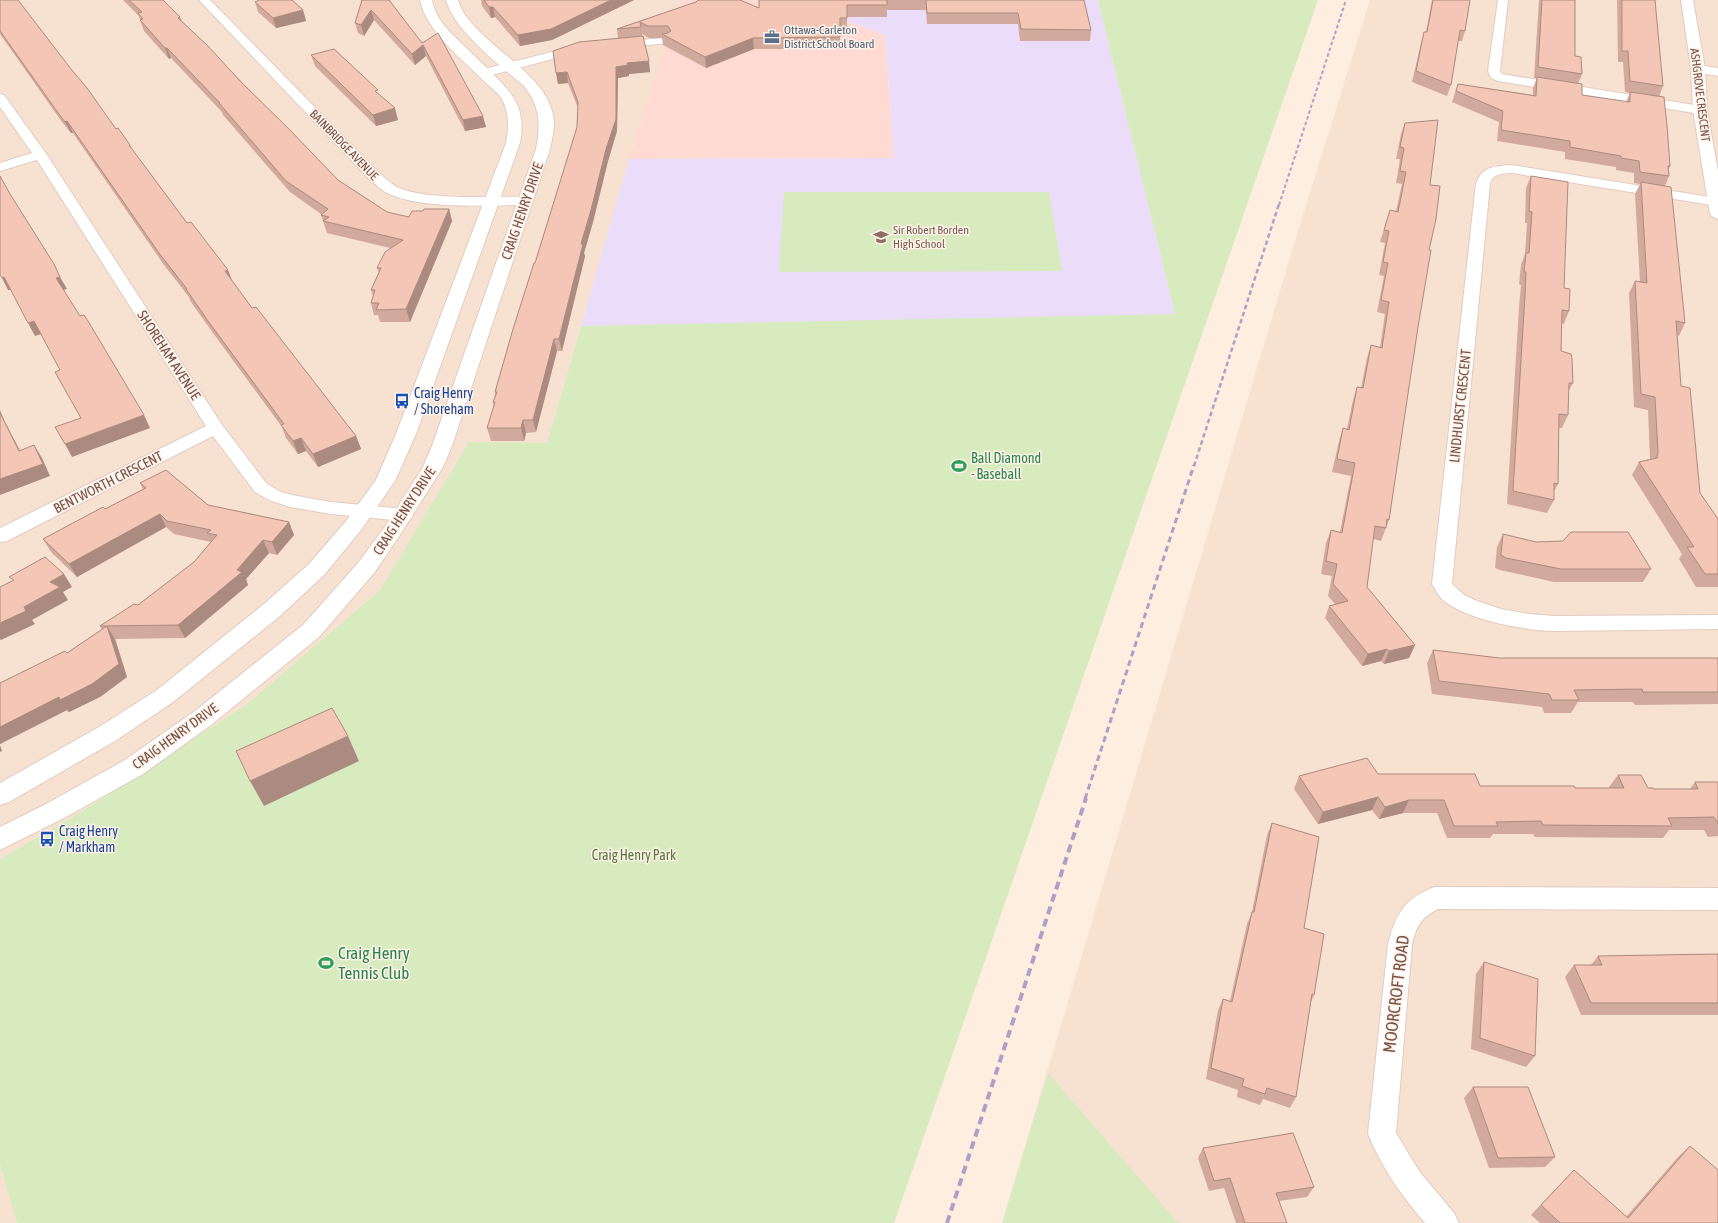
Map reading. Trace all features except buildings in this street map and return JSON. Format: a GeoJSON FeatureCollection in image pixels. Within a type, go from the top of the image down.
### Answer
{"type":"FeatureCollection","features":[{"type":"Feature","properties":{"kind":"street","name":"BAINBRIDGE AVENUE"},"geometry":{"type":"LineString","coordinates":[[204,0],[375,178],[392,190],[415,197],[428,199],[526,201]]}},
{"type":"Feature","properties":{"kind":"street"},"geometry":{"type":"LineString","coordinates":[[0,796],[106,734],[165,696],[272,610],[317,569],[364,511],[385,481],[406,434],[513,143],[516,122],[511,103],[484,73],[437,26],[428,10],[426,0]]}},
{"type":"Feature","properties":{"kind":"street","name":"CRAIG HENRY DRIVE"},"geometry":{"type":"LineString","coordinates":[[0,839],[55,811],[134,767],[214,708],[311,631],[366,568],[404,515],[433,467],[442,446],[526,201],[543,149],[547,128],[546,108],[536,91],[458,17],[452,0]]}},
{"type":"Feature","properties":{"kind":"street"},"geometry":{"type":"LineString","coordinates":[[1503,0],[1494,72],[1498,77],[1516,82],[1700,110]]}},
{"type":"Feature","properties":{"kind":"street","name":"ASHGROVE CRESCENT"},"geometry":{"type":"LineString","coordinates":[[1687,0],[1698,69],[1700,110],[1717,208]]}},
{"type":"Feature","properties":{"kind":"street"},"geometry":{"type":"LineString","coordinates":[[607,46],[665,41]]}},
{"type":"Feature","properties":{"kind":"street"},"geometry":{"type":"LineString","coordinates":[[484,73],[577,49],[592,48]]}},
{"type":"Feature","properties":{"kind":"street"},"geometry":{"type":"LineString","coordinates":[[1698,69],[1718,72]]}},
{"type":"Feature","properties":{"kind":"street","name":"SHOREHAM AVENUE"},"geometry":{"type":"LineString","coordinates":[[0,98],[40,155],[216,428],[262,488],[275,496],[290,501],[331,508],[404,515]]}},
{"type":"Feature","properties":{"kind":"street"},"geometry":{"type":"LineString","coordinates":[[0,167],[40,155]]}},
{"type":"Feature","properties":{"kind":"street","name":"LINDHURST CRESCENT"},"geometry":{"type":"LineString","coordinates":[[1717,208],[1512,169],[1492,171],[1486,176],[1483,183],[1442,584],[1444,590],[1451,597],[1463,604],[1508,617],[1540,622],[1718,622]]}},
{"type":"Feature","properties":{"kind":"street","name":"BENTWORTH CRESCENT"},"geometry":{"type":"LineString","coordinates":[[0,536],[216,428]]}},
{"type":"Feature","properties":{"kind":"street","name":"MOORCROFT ROAD"},"geometry":{"type":"LineString","coordinates":[[1444,1223],[1414,1189],[1390,1153],[1382,1134],[1400,944],[1406,922],[1417,908],[1435,898],[1718,899]]}},
{"type":"Feature","properties":{"kind":"shaded area"},"geometry":{"type":"Polygon","coordinates":[[[0,0],[681,0],[629,159],[547,443],[469,442],[380,590],[247,704],[82,811],[0,859],[0,0]]]}},
{"type":"Feature","properties":{"kind":"shaded area"},"geometry":{"type":"Polygon","coordinates":[[[681,0],[787,0],[885,35],[894,158],[629,159],[681,0]]]}},
{"type":"Feature","properties":{"kind":"shaded area","name":"Sir Robert Borden High School"},"geometry":{"type":"Polygon","coordinates":[[[787,0],[1098,0],[1175,314],[1005,320],[581,326],[629,159],[894,158],[885,35],[787,0]]]}},
{"type":"Feature","properties":{"kind":"shaded area"},"geometry":{"type":"Polygon","coordinates":[[[1370,0],[1718,0],[1718,1223],[1002,1223],[1294,244],[1370,0]]]}},
{"type":"Feature","properties":{"kind":"shaded area"},"geometry":{"type":"Polygon","coordinates":[[[0,1165],[13,1209],[17,1223],[0,1223],[0,1165]]]}},
{"type":"Feature","properties":{"kind":"green space","name":"Craig Henry Park"},"geometry":{"type":"Polygon","coordinates":[[[1098,0],[1318,0],[894,1223],[17,1223],[0,1165],[0,859],[82,811],[247,704],[380,590],[469,442],[547,443],[581,326],[1175,314],[1098,0]]]}},
{"type":"Feature","properties":{"kind":"green space"},"geometry":{"type":"Polygon","coordinates":[[[784,192],[1049,192],[1062,271],[779,272],[784,192]]]}},
{"type":"Feature","properties":{"kind":"green space"},"geometry":{"type":"Polygon","coordinates":[[[1048,1073],[1178,1223],[1002,1223],[1048,1073]]]}},
{"type":"Feature","properties":{"kind":"railway"},"geometry":{"type":"LineString","coordinates":[[1279,205],[1346,0]]}},
{"type":"Feature","properties":{"kind":"railway"},"geometry":{"type":"LineString","coordinates":[[1194,466],[1279,204]]}},
{"type":"Feature","properties":{"kind":"railway"},"geometry":{"type":"LineString","coordinates":[[1085,799],[1194,465]]}},
{"type":"Feature","properties":{"kind":"railway"},"geometry":{"type":"LineString","coordinates":[[947,1223],[1086,798]]}},
{"type":"Feature","properties":{"kind":"place","name":"Ottawa-Carleton District School Board"},"geometry":{"type":"Point","coordinates":[772,37]}},
{"type":"Feature","properties":{"kind":"place","name":"Sir Robert Borden High School"},"geometry":{"type":"Point","coordinates":[881,237]}},
{"type":"Feature","properties":{"kind":"place","name":"Craig Henry / Shoreham"},"geometry":{"type":"Point","coordinates":[402,401]}},
{"type":"Feature","properties":{"kind":"place","name":"Ball Diamond - Baseball"},"geometry":{"type":"Point","coordinates":[959,466]}},
{"type":"Feature","properties":{"kind":"place","name":"Craig Henry / Markham"},"geometry":{"type":"Point","coordinates":[47,839]}},
{"type":"Feature","properties":{"kind":"place","name":"Craig Henry Tennis Club"},"geometry":{"type":"Point","coordinates":[326,963]}}]}
